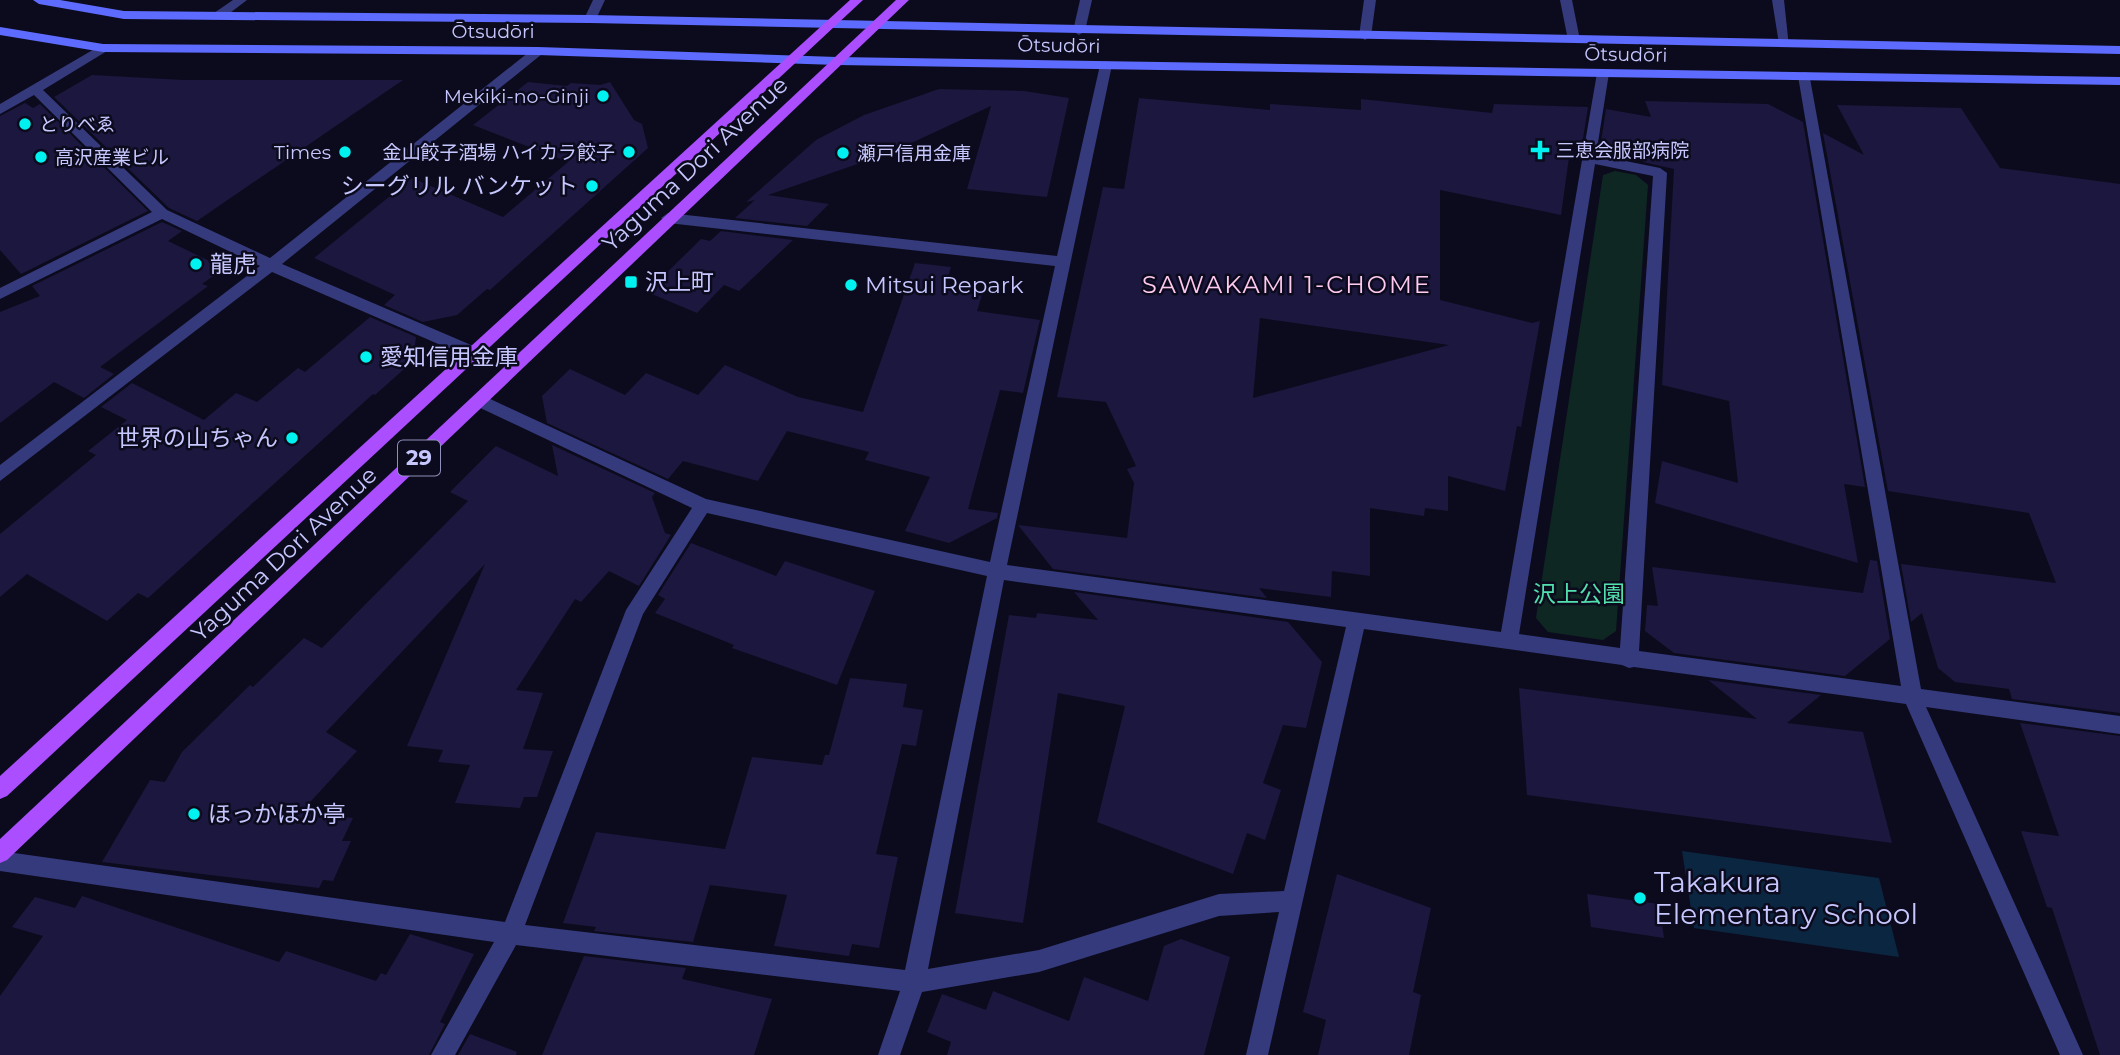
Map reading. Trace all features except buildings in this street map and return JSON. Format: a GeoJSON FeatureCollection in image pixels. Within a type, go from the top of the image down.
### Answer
{"type":"FeatureCollection","features":[{"type":"Feature","properties":{"kind":"main road","name":"Yaguma Dori Avenue"},"geometry":{"type":"LineString","coordinates":[[0,789],[857,0]]}},
{"type":"Feature","properties":{"kind":"main road","name":"Yaguma Dori Avenue"},"geometry":{"type":"LineString","coordinates":[[0,853],[480,401],[668,218],[904,0]]}},
{"type":"Feature","properties":{"kind":"street","name":"Ōtsudōri"},"geometry":{"type":"LineString","coordinates":[[39,0],[124,15],[590,19],[875,27],[2120,50]]}},
{"type":"Feature","properties":{"kind":"street"},"geometry":{"type":"LineString","coordinates":[[218,16],[241,0]]}},
{"type":"Feature","properties":{"kind":"street"},"geometry":{"type":"LineString","coordinates":[[590,19],[599,0]]}},
{"type":"Feature","properties":{"kind":"street"},"geometry":{"type":"LineString","coordinates":[[1079,31],[1086,0]]}},
{"type":"Feature","properties":{"kind":"street"},"geometry":{"type":"LineString","coordinates":[[1366,36],[1370,0]]}},
{"type":"Feature","properties":{"kind":"street"},"geometry":{"type":"LineString","coordinates":[[1566,0],[1574,40]]}},
{"type":"Feature","properties":{"kind":"street"},"geometry":{"type":"LineString","coordinates":[[1778,0],[1785,44]]}},
{"type":"Feature","properties":{"kind":"street","name":"Ōtsudōri"},"geometry":{"type":"LineString","coordinates":[[0,31],[103,48],[538,51],[837,61],[2120,81]]}},
{"type":"Feature","properties":{"kind":"street"},"geometry":{"type":"LineString","coordinates":[[0,110],[103,48]]}},
{"type":"Feature","properties":{"kind":"street"},"geometry":{"type":"LineString","coordinates":[[0,474],[271,265],[538,51]]}},
{"type":"Feature","properties":{"kind":"street"},"geometry":{"type":"LineString","coordinates":[[889,1055],[914,982],[997,571],[1106,65]]}},
{"type":"Feature","properties":{"kind":"street"},"geometry":{"type":"LineString","coordinates":[[1508,643],[1603,73]]}},
{"type":"Feature","properties":{"kind":"street"},"geometry":{"type":"LineString","coordinates":[[1804,76],[1913,699],[2071,1055]]}},
{"type":"Feature","properties":{"kind":"street"},"geometry":{"type":"LineString","coordinates":[[36,90],[162,213],[271,265],[472,352]]}},
{"type":"Feature","properties":{"kind":"street"},"geometry":{"type":"LineString","coordinates":[[1588,158],[1660,173],[1629,660]]}},
{"type":"Feature","properties":{"kind":"street"},"geometry":{"type":"LineString","coordinates":[[0,294],[162,213]]}},
{"type":"Feature","properties":{"kind":"street"},"geometry":{"type":"LineString","coordinates":[[668,218],[1064,262]]}},
{"type":"Feature","properties":{"kind":"street"},"geometry":{"type":"LineString","coordinates":[[480,401],[703,505],[997,571],[1913,699],[2120,725]]}},
{"type":"Feature","properties":{"kind":"street"},"geometry":{"type":"LineString","coordinates":[[442,1055],[511,934],[635,610],[703,505]]}},
{"type":"Feature","properties":{"kind":"street"},"geometry":{"type":"LineString","coordinates":[[1257,1055],[1356,622]]}},
{"type":"Feature","properties":{"kind":"street"},"geometry":{"type":"LineString","coordinates":[[0,861],[511,934],[914,982],[1039,961],[1219,905],[1294,901]]}},
{"type":"Feature","properties":{"kind":"green space","name":"沢上公園"},"geometry":{"type":"Polygon","coordinates":[[[1615,171],[1636,175],[1648,185],[1616,631],[1603,640],[1548,632],[1536,618],[1603,175],[1615,171]]]}},
{"type":"Feature","properties":{"kind":"water"},"geometry":{"type":"Polygon","coordinates":[[[1682,851],[1879,878],[1899,957],[1694,928],[1682,851]]]}},
{"type":"Feature","properties":{"kind":"place","name":"Mekiki-no-Ginji"},"geometry":{"type":"Point","coordinates":[603,96]}},
{"type":"Feature","properties":{"kind":"place","name":"とりべゑ"},"geometry":{"type":"Point","coordinates":[25,124]}},
{"type":"Feature","properties":{"kind":"place","name":"三恵会服部病院"},"geometry":{"type":"Point","coordinates":[1540,150]}},
{"type":"Feature","properties":{"kind":"place","name":"Times"},"geometry":{"type":"Point","coordinates":[345,152]}},
{"type":"Feature","properties":{"kind":"place","name":"金山餃子酒場 ハイカラ餃子"},"geometry":{"type":"Point","coordinates":[629,152]}},
{"type":"Feature","properties":{"kind":"place","name":"瀬戸信用金庫"},"geometry":{"type":"Point","coordinates":[843,153]}},
{"type":"Feature","properties":{"kind":"place","name":"高沢産業ビル"},"geometry":{"type":"Point","coordinates":[41,157]}},
{"type":"Feature","properties":{"kind":"place","name":"シーグリル バンケット"},"geometry":{"type":"Point","coordinates":[592,186]}},
{"type":"Feature","properties":{"kind":"place","name":"龍虎"},"geometry":{"type":"Point","coordinates":[196,264]}},
{"type":"Feature","properties":{"kind":"place","name":"沢上町"},"geometry":{"type":"Point","coordinates":[631,282]}},
{"type":"Feature","properties":{"kind":"place","name":"Mitsui Repark"},"geometry":{"type":"Point","coordinates":[851,285]}},
{"type":"Feature","properties":{"kind":"place","name":"愛知信用金庫"},"geometry":{"type":"Point","coordinates":[366,357]}},
{"type":"Feature","properties":{"kind":"place","name":"世界の山ちゃん"},"geometry":{"type":"Point","coordinates":[292,438]}},
{"type":"Feature","properties":{"kind":"place","name":"ほっかほか亭"},"geometry":{"type":"Point","coordinates":[194,814]}},
{"type":"Feature","properties":{"kind":"place","name":"Takakura Elementary School"},"geometry":{"type":"Point","coordinates":[1640,898]}},
{"type":"Feature","properties":{"kind":"district","name":"SAWAKAMI 1-CHOME"},"geometry":{"type":"Point","coordinates":[1287,285]}}]}
